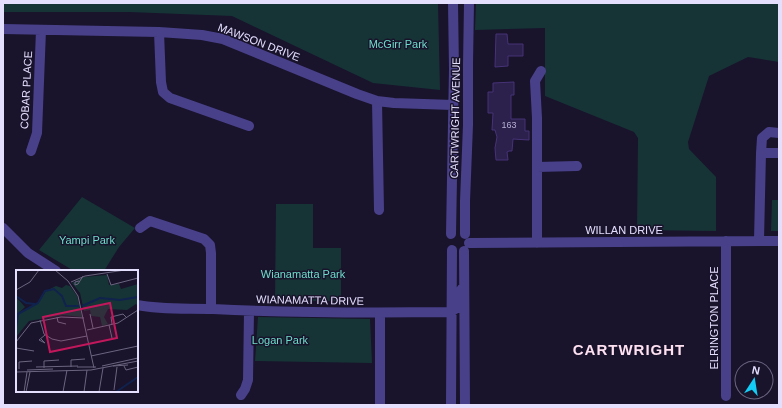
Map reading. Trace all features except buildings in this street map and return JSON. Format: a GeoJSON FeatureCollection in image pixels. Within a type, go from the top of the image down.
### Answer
{"type":"FeatureCollection","features":[{"type":"Feature","properties":{"kind":"street","name":"CARTWRIGHT AVENUE"},"geometry":{"type":"LineString","coordinates":[[451,234],[453,3]]}},
{"type":"Feature","properties":{"kind":"street","name":"CARTWRIGHT AVENUE"},"geometry":{"type":"LineString","coordinates":[[465,405],[464,286],[466,243],[465,201],[468,125],[469,3]]}},
{"type":"Feature","properties":{"kind":"street","name":"MAWSON DRIVE"},"geometry":{"type":"LineString","coordinates":[[3,29],[202,34],[224,39],[377,101],[453,105]]}},
{"type":"Feature","properties":{"kind":"street","name":"COBAR PLACE"},"geometry":{"type":"LineString","coordinates":[[31,151],[37,133],[41,30]]}},
{"type":"Feature","properties":{"kind":"street"},"geometry":{"type":"LineString","coordinates":[[159,32],[161,82],[163,92],[170,98],[249,126]]}},
{"type":"Feature","properties":{"kind":"street"},"geometry":{"type":"LineString","coordinates":[[537,243],[535,81],[541,71]]}},
{"type":"Feature","properties":{"kind":"street"},"geometry":{"type":"LineString","coordinates":[[468,82],[459,99],[453,105],[466,120],[468,125]]}},
{"type":"Feature","properties":{"kind":"street"},"geometry":{"type":"LineString","coordinates":[[377,101],[379,210]]}},
{"type":"Feature","properties":{"kind":"street"},"geometry":{"type":"LineString","coordinates":[[759,240],[762,138],[769,132],[779,133]]}},
{"type":"Feature","properties":{"kind":"street"},"geometry":{"type":"LineString","coordinates":[[761,153],[779,153]]}},
{"type":"Feature","properties":{"kind":"street"},"geometry":{"type":"LineString","coordinates":[[537,167],[577,166]]}},
{"type":"Feature","properties":{"kind":"street"},"geometry":{"type":"LineString","coordinates":[[140,228],[150,221],[204,238],[210,245],[211,253],[211,309]]}},
{"type":"Feature","properties":{"kind":"street"},"geometry":{"type":"LineString","coordinates":[[3,228],[28,253],[54,270]]}},
{"type":"Feature","properties":{"kind":"street"},"geometry":{"type":"LineString","coordinates":[[451,405],[452,250],[448,242],[451,234],[458,231],[466,243],[457,252],[452,250]]}},
{"type":"Feature","properties":{"kind":"street","name":"ELRINGTON PLACE"},"geometry":{"type":"LineString","coordinates":[[726,241],[726,396]]}},
{"type":"Feature","properties":{"kind":"street","name":"WILLAN DRIVE"},"geometry":{"type":"LineString","coordinates":[[466,243],[779,241]]}},
{"type":"Feature","properties":{"kind":"street"},"geometry":{"type":"LineString","coordinates":[[452,312],[458,307],[461,290],[464,286]]}},
{"type":"Feature","properties":{"kind":"street","name":"WIANAMATTA DRIVE"},"geometry":{"type":"LineString","coordinates":[[138,305],[171,309],[249,311],[380,313],[452,312]]}},
{"type":"Feature","properties":{"kind":"street"},"geometry":{"type":"LineString","coordinates":[[241,396],[248,380],[249,311]]}},
{"type":"Feature","properties":{"kind":"street"},"geometry":{"type":"LineString","coordinates":[[380,313],[380,405]]}},
{"type":"Feature","properties":{"kind":"green space","name":"McGirr Park"},"geometry":{"type":"Polygon","coordinates":[[[3,3],[438,3],[440,90],[373,83],[232,16],[129,12],[3,12],[3,3]]]}},
{"type":"Feature","properties":{"kind":"green space"},"geometry":{"type":"Polygon","coordinates":[[[476,3],[779,3],[779,62],[748,57],[709,76],[688,142],[689,149],[716,177],[716,231],[637,230],[638,138],[634,132],[545,96],[545,28],[475,30],[476,3]]]}},
{"type":"Feature","properties":{"kind":"green space","name":"Yampi Park"},"geometry":{"type":"Polygon","coordinates":[[[82,197],[135,228],[119,247],[105,270],[72,270],[39,250],[82,197]]]}},
{"type":"Feature","properties":{"kind":"green space"},"geometry":{"type":"Polygon","coordinates":[[[772,200],[779,200],[779,231],[771,231],[772,200]]]}},
{"type":"Feature","properties":{"kind":"green space","name":"Wianamatta Park"},"geometry":{"type":"Polygon","coordinates":[[[276,204],[313,204],[313,248],[341,248],[341,301],[275,301],[276,204]]]}},
{"type":"Feature","properties":{"kind":"green space","name":"Logan Park"},"geometry":{"type":"Polygon","coordinates":[[[258,317],[370,319],[372,363],[255,361],[258,317]]]}},
{"type":"Feature","properties":{"kind":"district","name":"CARTWRIGHT"},"geometry":{"type":"Point","coordinates":[629,350]}}]}
